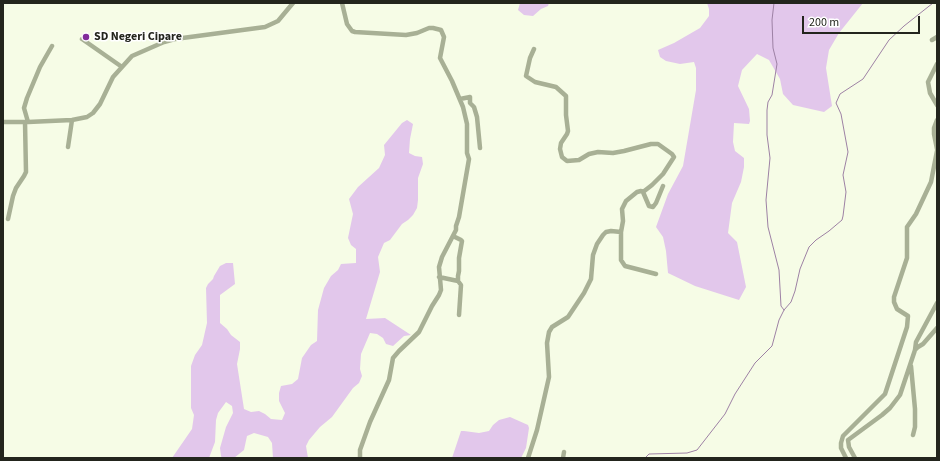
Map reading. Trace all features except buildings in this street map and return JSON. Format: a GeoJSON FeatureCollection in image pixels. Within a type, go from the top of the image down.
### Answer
{"type":"FeatureCollection","features":[{"type":"Feature","properties":{"kind":"street"},"geometry":{"type":"LineString","coordinates":[[3,122],[72,120],[87,117],[93,113],[114,77],[132,56],[174,39],[265,27],[278,21],[293,3]]}},
{"type":"Feature","properties":{"kind":"street"},"geometry":{"type":"LineString","coordinates":[[342,3],[348,24],[352,31],[355,32],[406,35],[417,33],[429,28],[439,29],[443,33],[444,44],[440,58],[463,107],[467,124],[467,153],[469,159],[456,230],[441,261],[439,277],[441,290],[419,332],[399,351],[394,358],[389,380],[370,422],[360,450],[360,458]]}},
{"type":"Feature","properties":{"kind":"street"},"geometry":{"type":"LineString","coordinates":[[932,40],[937,37]]}},
{"type":"Feature","properties":{"kind":"street"},"geometry":{"type":"LineString","coordinates":[[82,39],[122,67]]}},
{"type":"Feature","properties":{"kind":"street"},"geometry":{"type":"LineString","coordinates":[[8,219],[16,188],[26,172],[26,122],[24,108],[40,67],[52,46]]}},
{"type":"Feature","properties":{"kind":"street"},"geometry":{"type":"LineString","coordinates":[[534,49],[527,68],[526,76],[535,82],[556,87],[566,96],[568,131],[561,143],[560,149],[562,157],[567,161],[579,160],[590,154],[598,152],[624,152],[651,144],[658,144],[674,157],[663,174],[652,185],[643,192],[638,192],[629,198],[623,205],[621,260],[625,266],[656,274]]}},
{"type":"Feature","properties":{"kind":"street"},"geometry":{"type":"LineString","coordinates":[[937,64],[928,82],[930,93],[937,106]]}},
{"type":"Feature","properties":{"kind":"street"},"geometry":{"type":"LineString","coordinates":[[460,99],[470,97],[470,103],[474,107],[477,117],[480,148]]}},
{"type":"Feature","properties":{"kind":"street"},"geometry":{"type":"LineString","coordinates":[[68,147],[72,120]]}},
{"type":"Feature","properties":{"kind":"street"},"geometry":{"type":"LineString","coordinates":[[846,458],[841,448],[843,436],[884,394],[907,328],[908,316],[897,309],[894,302],[894,297],[907,258],[907,227],[916,214],[931,182],[937,150],[934,128],[937,120]]}},
{"type":"Feature","properties":{"kind":"street"},"geometry":{"type":"LineString","coordinates":[[643,192],[650,206],[653,206],[656,203],[662,186]]}},
{"type":"Feature","properties":{"kind":"street"},"geometry":{"type":"LineString","coordinates":[[528,458],[536,434],[549,377],[547,343],[549,332],[552,327],[568,317],[584,294],[591,279],[593,255],[597,244],[603,235],[606,232],[611,231],[621,232]]}},
{"type":"Feature","properties":{"kind":"street"},"geometry":{"type":"LineString","coordinates":[[453,236],[462,240],[459,258],[458,281],[461,286],[459,315]]}},
{"type":"Feature","properties":{"kind":"street"},"geometry":{"type":"LineString","coordinates":[[439,277],[458,281]]}},
{"type":"Feature","properties":{"kind":"street"},"geometry":{"type":"LineString","coordinates":[[855,458],[849,447],[848,440],[890,408],[900,395],[920,332],[937,303]]}},
{"type":"Feature","properties":{"kind":"street"},"geometry":{"type":"LineString","coordinates":[[915,350],[923,344],[937,328]]}},
{"type":"Feature","properties":{"kind":"street"},"geometry":{"type":"LineString","coordinates":[[910,365],[915,409],[915,428],[913,435]]}},
{"type":"Feature","properties":{"kind":"street"},"geometry":{"type":"LineString","coordinates":[[563,458],[564,452]]}},
{"type":"Feature","properties":{"kind":"shaded area"},"geometry":{"type":"Polygon","coordinates":[[[520,3],[549,3],[548,6],[541,9],[533,16],[524,15],[518,10],[520,3]]]}},
{"type":"Feature","properties":{"kind":"shaded area"},"geometry":{"type":"Polygon","coordinates":[[[707,3],[863,3],[839,33],[829,50],[826,68],[832,106],[824,112],[793,105],[783,94],[780,79],[769,60],[757,54],[742,70],[738,86],[749,109],[750,121],[749,124],[734,123],[733,142],[735,151],[744,158],[744,167],[741,182],[732,203],[728,233],[737,242],[746,287],[739,300],[695,286],[668,273],[663,237],[656,227],[668,194],[683,166],[696,90],[696,68],[694,62],[680,64],[666,61],[660,57],[658,50],[674,43],[700,28],[709,16],[707,3]]]}},
{"type":"Feature","properties":{"kind":"shaded area"},"geometry":{"type":"Polygon","coordinates":[[[407,120],[413,124],[409,153],[422,157],[423,164],[418,178],[417,208],[413,215],[402,224],[390,240],[384,243],[378,257],[380,272],[366,319],[385,318],[411,335],[404,336],[393,346],[386,344],[383,338],[377,334],[370,333],[361,354],[360,369],[362,376],[359,383],[353,388],[332,417],[320,427],[309,440],[306,446],[308,458],[273,458],[272,443],[268,437],[254,433],[247,436],[244,450],[234,458],[222,458],[220,448],[226,427],[233,413],[232,406],[226,402],[218,413],[216,420],[215,442],[209,458],[172,458],[192,429],[194,415],[191,408],[191,366],[195,355],[202,345],[207,323],[206,288],[220,266],[226,263],[233,263],[235,284],[220,295],[220,323],[240,342],[237,364],[244,409],[251,412],[259,411],[271,419],[282,420],[285,413],[279,401],[281,386],[292,384],[298,379],[302,358],[311,345],[317,341],[318,310],[324,288],[331,276],[338,270],[341,264],[356,263],[356,249],[351,245],[348,238],[353,214],[349,199],[358,187],[379,168],[385,155],[384,145],[402,123],[407,120]]]}},
{"type":"Feature","properties":{"kind":"shaded area"},"geometry":{"type":"Polygon","coordinates":[[[510,417],[528,425],[529,428],[526,448],[521,458],[452,458],[461,431],[479,433],[489,431],[499,420],[510,417]]]}},
{"type":"Feature","properties":{"kind":"waterway"},"geometry":{"type":"LineString","coordinates":[[774,3],[772,20],[773,48],[777,64],[772,95],[768,102],[767,110],[767,135],[770,158],[766,200],[768,227],[779,270],[781,306],[784,310]]}},
{"type":"Feature","properties":{"kind":"waterway"},"geometry":{"type":"LineString","coordinates":[[645,458],[649,454],[687,453],[697,450],[725,414],[735,394],[755,363],[772,346],[779,320],[784,310],[791,302],[800,269],[809,247],[842,220],[846,192],[843,175],[848,152],[841,114],[836,103],[840,94],[863,79],[889,40],[933,3]]}},
{"type":"Feature","properties":{"kind":"place","name":"SD Negeri Cipare"},"geometry":{"type":"Point","coordinates":[86,37]}}]}
